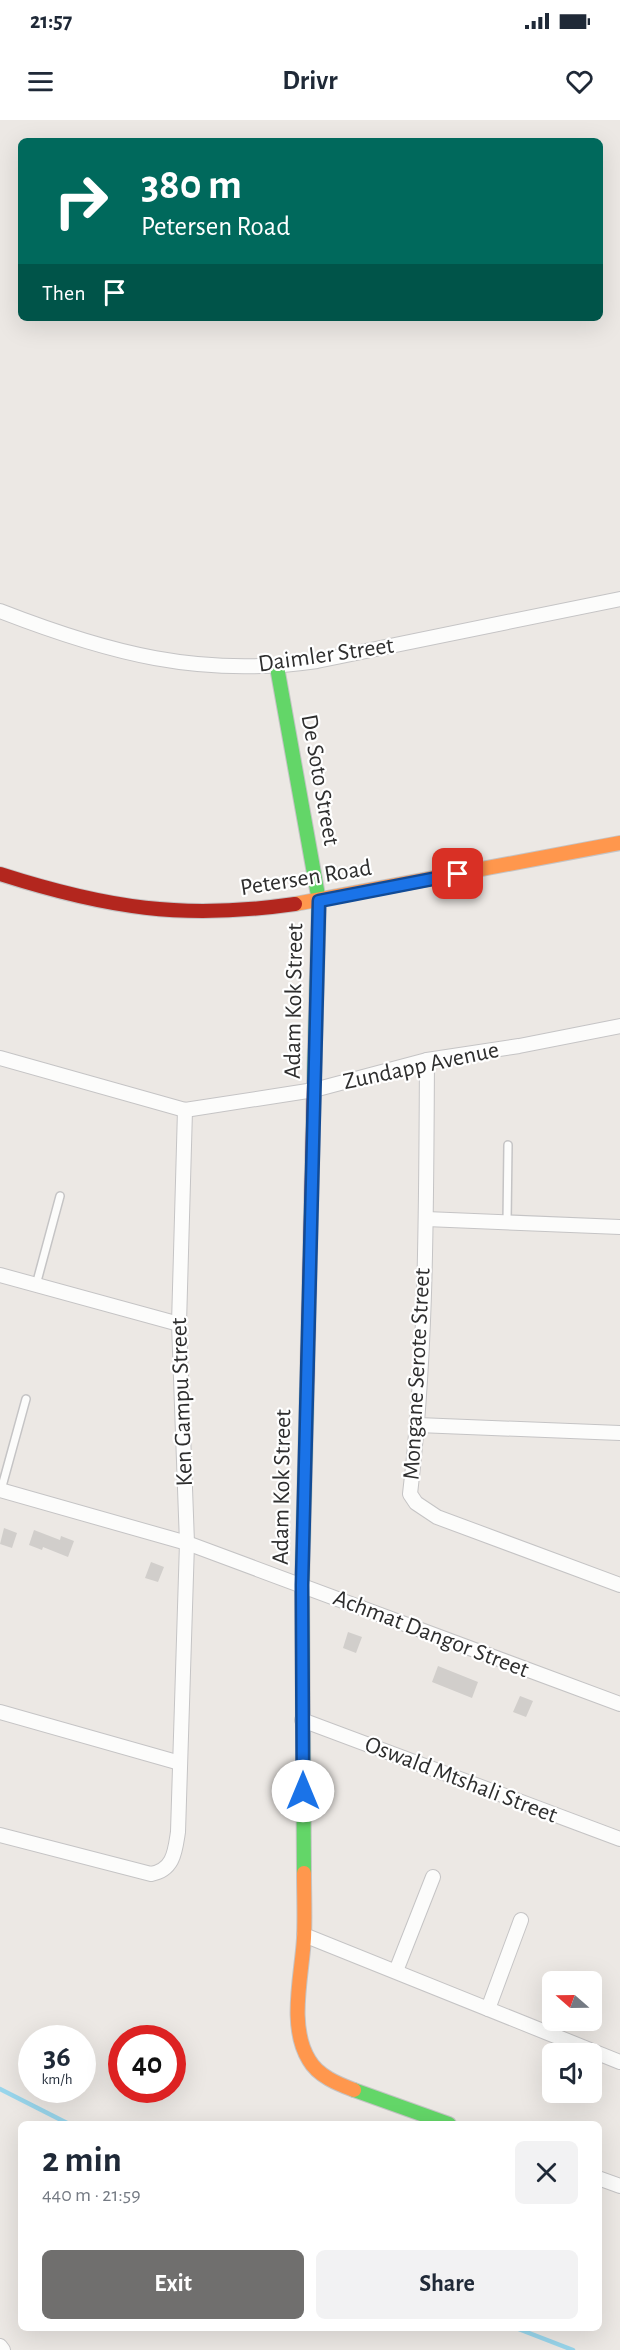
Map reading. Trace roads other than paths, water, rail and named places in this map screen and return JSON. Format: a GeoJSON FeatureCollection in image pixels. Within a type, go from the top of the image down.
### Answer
{"type":"FeatureCollection","features":[{"type":"Feature","properties":{"kind":"street","name":"Daimler Street"},"geometry":{"type":"LineString","coordinates":[[0,611],[105,647],[150,658],[195,665],[276,667],[317,661],[620,600]]}},
{"type":"Feature","properties":{"kind":"street","name":"De Soto Street"},"geometry":{"type":"LineString","coordinates":[[276,667],[319,901]]}},
{"type":"Feature","properties":{"kind":"street","name":"Petersen Road"},"geometry":{"type":"LineString","coordinates":[[0,874],[79,898],[152,910],[251,911],[319,901],[620,843]]}},
{"type":"Feature","properties":{"kind":"street","name":"Adam Kok Street"},"geometry":{"type":"LineString","coordinates":[[319,901],[302,1585],[304,1935],[298,2018],[302,2043],[309,2061],[322,2074],[338,2084],[440,2121]]}},
{"type":"Feature","properties":{"kind":"street","name":"Zundapp Avenue"},"geometry":{"type":"LineString","coordinates":[[185,1110],[314,1090],[428,1059],[519,1046],[620,1026]]}},
{"type":"Feature","properties":{"kind":"street"},"geometry":{"type":"LineString","coordinates":[[0,1058],[185,1110]]}},
{"type":"Feature","properties":{"kind":"street","name":"Mongane Serote Street"},"geometry":{"type":"LineString","coordinates":[[428,1059],[426,1219],[418,1425],[410,1494],[416,1503],[437,1517],[620,1585]]}},
{"type":"Feature","properties":{"kind":"street","name":"Ken Gampu Street"},"geometry":{"type":"LineString","coordinates":[[0,1835],[152,1874],[162,1872],[169,1865],[176,1849],[186,1543],[179,1324],[185,1110]]}},
{"type":"Feature","properties":{"kind":"street"},"geometry":{"type":"LineString","coordinates":[[426,1219],[620,1227]]}},
{"type":"Feature","properties":{"kind":"street"},"geometry":{"type":"LineString","coordinates":[[0,1275],[179,1324]]}},
{"type":"Feature","properties":{"kind":"street"},"geometry":{"type":"LineString","coordinates":[[418,1425],[620,1433]]}},
{"type":"Feature","properties":{"kind":"street","name":"Achmat Dangor Street"},"geometry":{"type":"LineString","coordinates":[[0,1490],[186,1543],[620,1704]]}},
{"type":"Feature","properties":{"kind":"street"},"geometry":{"type":"LineString","coordinates":[[0,1712],[180,1763]]}},
{"type":"Feature","properties":{"kind":"street","name":"Oswald Mtshali Street"},"geometry":{"type":"LineString","coordinates":[[302,1720],[620,1839]]}},
{"type":"Feature","properties":{"kind":"street"},"geometry":{"type":"LineString","coordinates":[[396,1971],[433,1877]]}},
{"type":"Feature","properties":{"kind":"street"},"geometry":{"type":"LineString","coordinates":[[488,2009],[521,1920]]}},
{"type":"Feature","properties":{"kind":"street"},"geometry":{"type":"LineString","coordinates":[[304,1935],[620,2062]]}},
{"type":"Feature","properties":{"kind":"street"},"geometry":{"type":"LineString","coordinates":[[602,2179],[620,2186]]}},
{"type":"Feature","properties":{"kind":"street"},"geometry":{"type":"LineString","coordinates":[[0,2346],[3,2350]]}},
{"type":"Feature","properties":{"kind":"lane"},"geometry":{"type":"LineString","coordinates":[[507,1222],[508,1145]]}},
{"type":"Feature","properties":{"kind":"lane"},"geometry":{"type":"LineString","coordinates":[[36,1285],[60,1196]]}},
{"type":"Feature","properties":{"kind":"lane"},"geometry":{"type":"LineString","coordinates":[[0,1490],[26,1399]]}},
{"type":"Feature","properties":{"kind":"waterway"},"geometry":{"type":"LineString","coordinates":[[0,2089],[63,2121]]}},
{"type":"Feature","properties":{"kind":"waterway"},"geometry":{"type":"LineString","coordinates":[[524,2331],[573,2350]]}}]}
